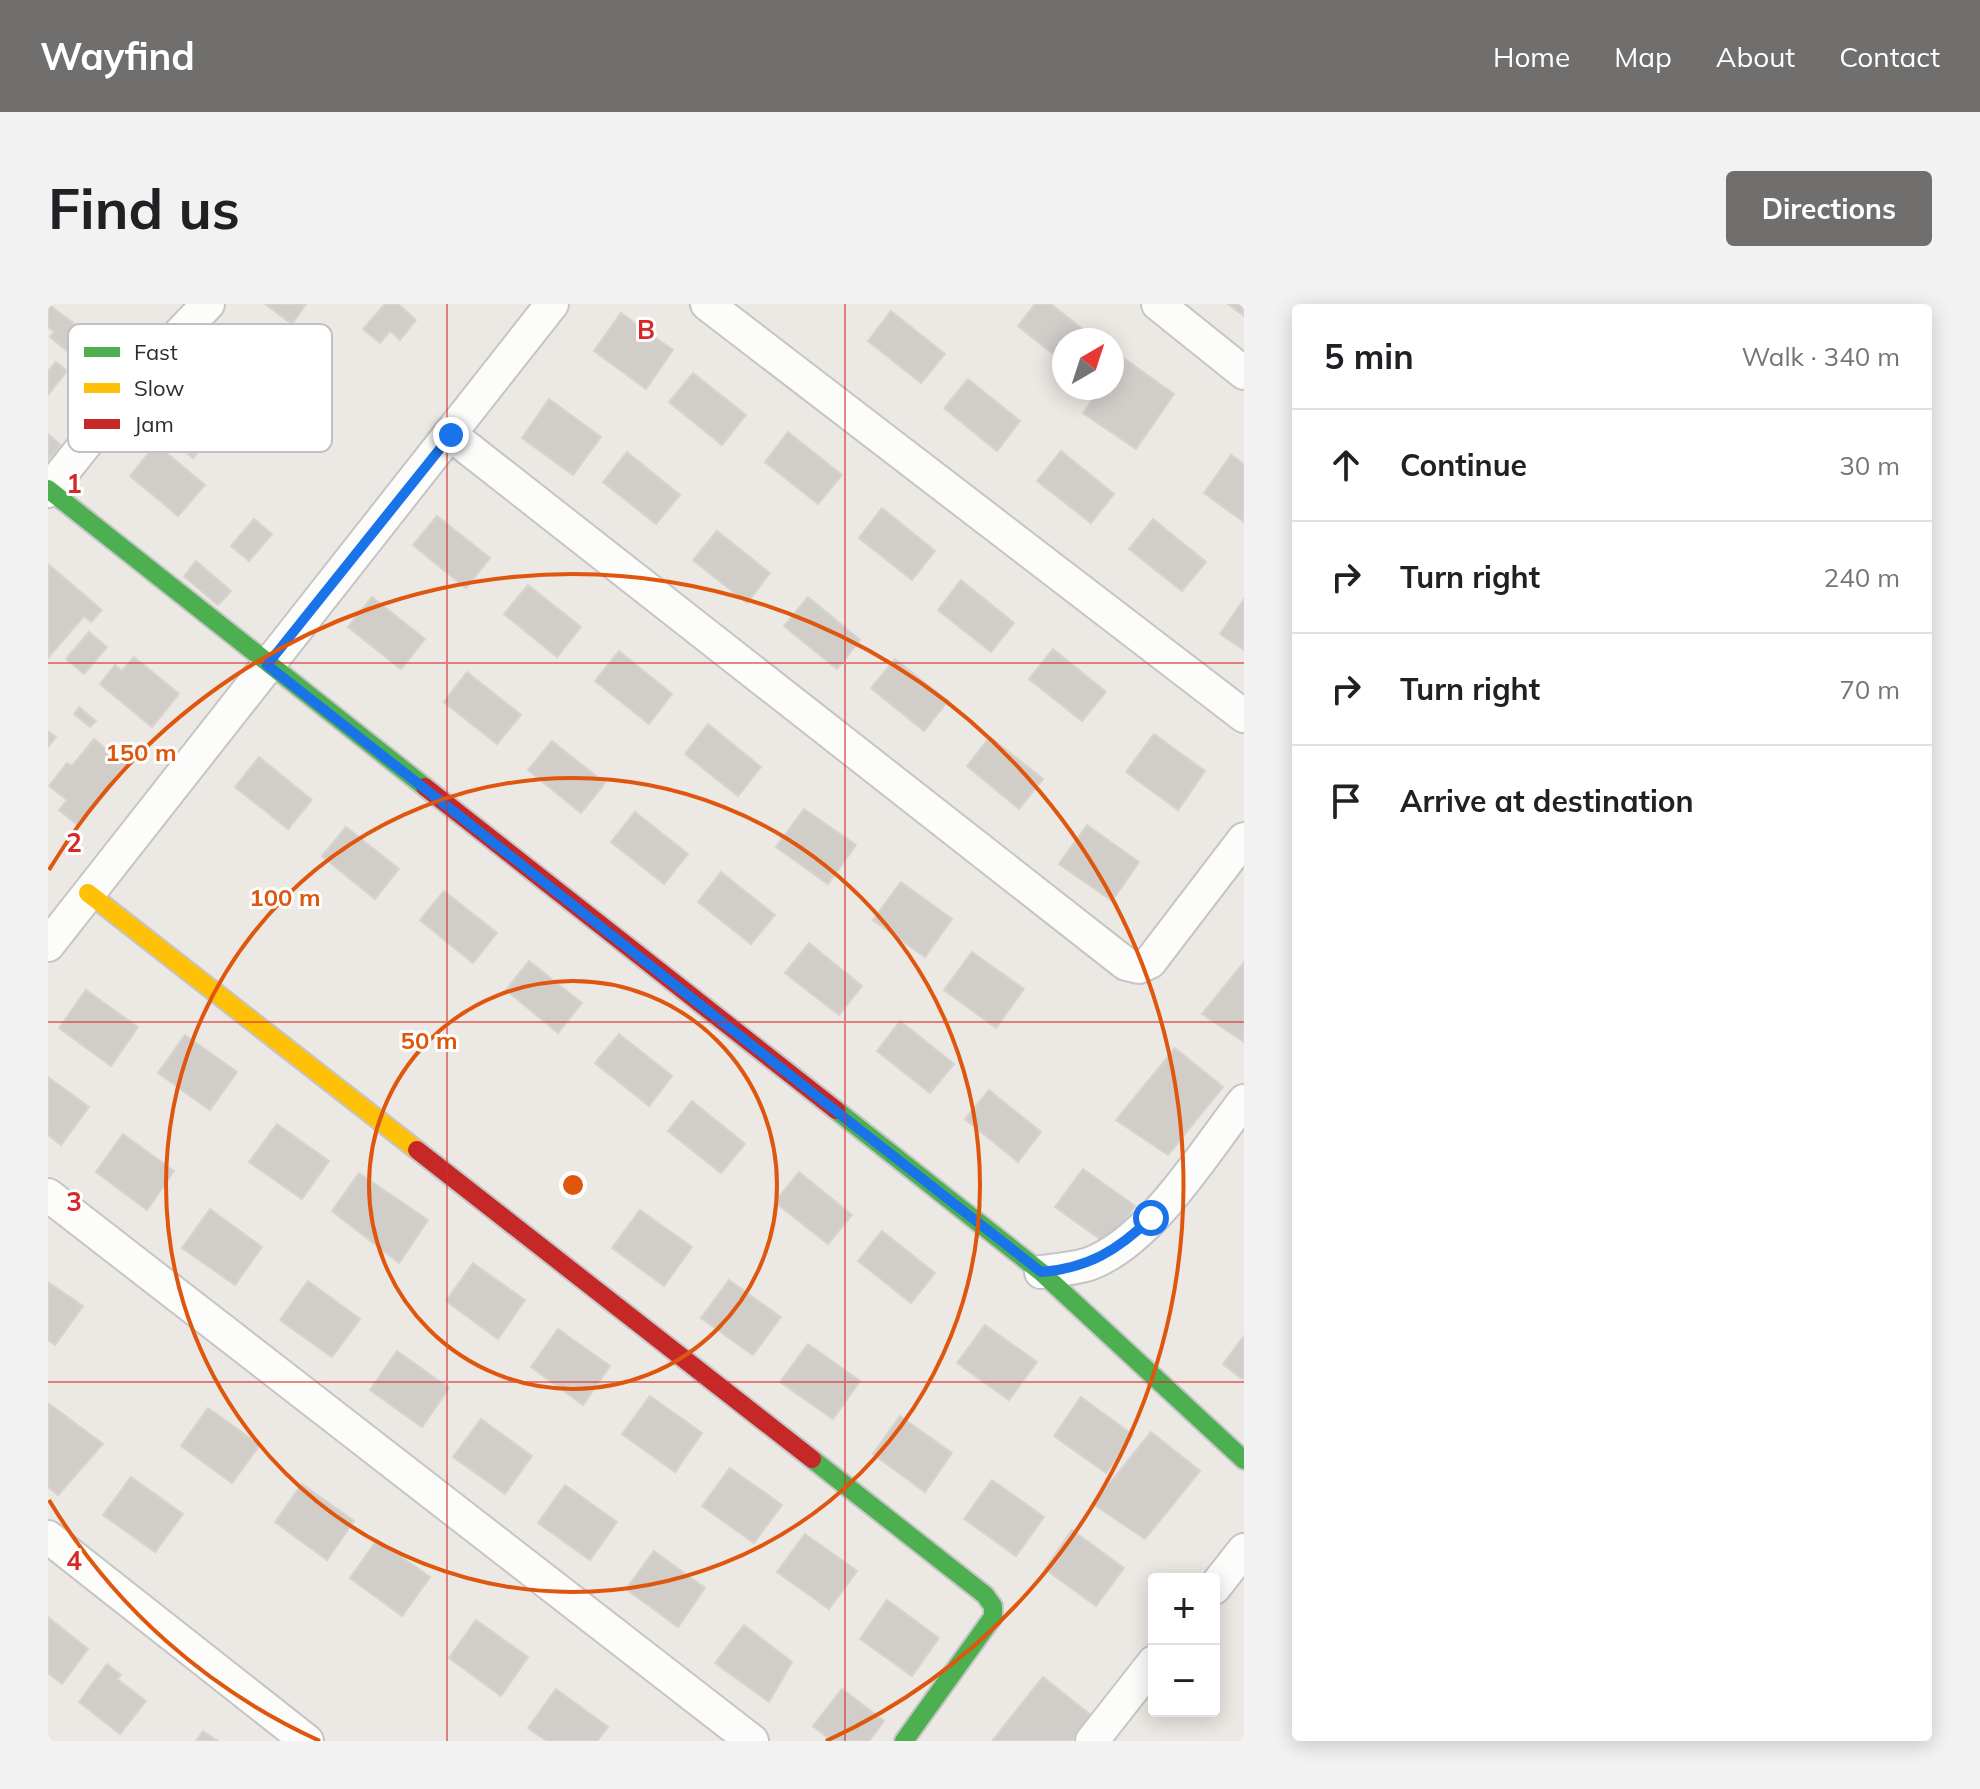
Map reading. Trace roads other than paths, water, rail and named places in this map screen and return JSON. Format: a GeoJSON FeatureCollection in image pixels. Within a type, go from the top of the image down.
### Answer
{"type":"FeatureCollection","features":[{"type":"Feature","properties":{"kind":"street"},"geometry":{"type":"LineString","coordinates":[[189,324],[208,304]]}},
{"type":"Feature","properties":{"kind":"street"},"geometry":{"type":"LineString","coordinates":[[48,945],[552,304]]}},
{"type":"Feature","properties":{"kind":"street"},"geometry":{"type":"LineString","coordinates":[[707,304],[1244,716]]}},
{"type":"Feature","properties":{"kind":"street"},"geometry":{"type":"LineString","coordinates":[[1158,304],[1244,373]]}},
{"type":"Feature","properties":{"kind":"street"},"geometry":{"type":"LineString","coordinates":[[451,435],[1126,964],[1139,967],[1150,962],[1244,839]]}},
{"type":"Feature","properties":{"kind":"street"},"geometry":{"type":"LineString","coordinates":[[79,452],[48,490],[1041,1272],[1244,1460]]}},
{"type":"Feature","properties":{"kind":"street"},"geometry":{"type":"LineString","coordinates":[[88,893],[985,1595],[993,1606],[993,1617],[904,1741]]}},
{"type":"Feature","properties":{"kind":"street"},"geometry":{"type":"LineString","coordinates":[[1041,1272],[1090,1263],[1132,1237],[1151,1218],[1244,1101]]}},
{"type":"Feature","properties":{"kind":"street"},"geometry":{"type":"LineString","coordinates":[[48,1195],[752,1741]]}},
{"type":"Feature","properties":{"kind":"street"},"geometry":{"type":"LineString","coordinates":[[48,1537],[307,1741]]}},
{"type":"Feature","properties":{"kind":"street"},"geometry":{"type":"LineString","coordinates":[[1220,1580],[1244,1550]]}},
{"type":"Feature","properties":{"kind":"street"},"geometry":{"type":"LineString","coordinates":[[1092,1741],[1148,1670]]}}]}
